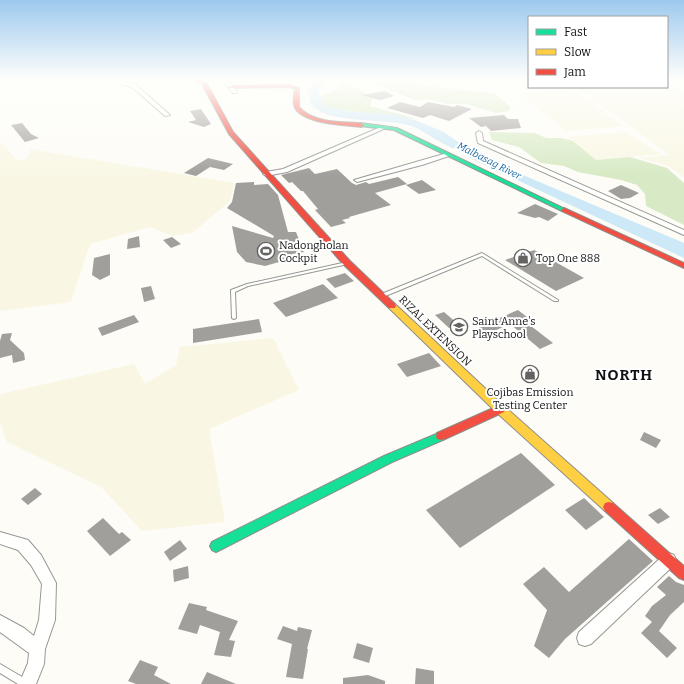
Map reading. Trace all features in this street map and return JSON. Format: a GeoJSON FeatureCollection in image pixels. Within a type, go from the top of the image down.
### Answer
{"type":"FeatureCollection","features":[{"type":"Feature","properties":{"kind":"street"},"geometry":{"type":"LineString","coordinates":[[163,112],[167,115]]}},
{"type":"Feature","properties":{"kind":"street","name":"RIZAL EXTENSION"},"geometry":{"type":"LineString","coordinates":[[220,112],[231,132],[266,174],[347,263],[500,409],[684,574]]}},
{"type":"Feature","properties":{"kind":"street"},"geometry":{"type":"LineString","coordinates":[[303,112],[311,117],[331,122],[395,129],[495,178],[684,266]]}},
{"type":"Feature","properties":{"kind":"street"},"geometry":{"type":"LineString","coordinates":[[266,174],[285,171],[385,127]]}},
{"type":"Feature","properties":{"kind":"street"},"geometry":{"type":"LineString","coordinates":[[479,133],[480,142],[684,233]]}},
{"type":"Feature","properties":{"kind":"street"},"geometry":{"type":"LineString","coordinates":[[357,180],[420,164],[447,155]]}},
{"type":"Feature","properties":{"kind":"street"},"geometry":{"type":"LineString","coordinates":[[216,546],[388,459],[500,409]]}},
{"type":"Feature","properties":{"kind":"street"},"geometry":{"type":"LineString","coordinates":[[0,538],[24,545],[36,560],[49,583],[46,620],[37,649],[36,664],[26,684]]}},
{"type":"Feature","properties":{"kind":"street"},"geometry":{"type":"LineString","coordinates":[[585,638],[669,560]]}},
{"type":"Feature","properties":{"kind":"street"},"geometry":{"type":"LineString","coordinates":[[0,623],[18,634],[37,649]]}},
{"type":"Feature","properties":{"kind":"lane"},"geometry":{"type":"LineString","coordinates":[[381,296],[482,254],[556,300]]}},
{"type":"Feature","properties":{"kind":"lane"},"geometry":{"type":"LineString","coordinates":[[234,318],[233,291],[247,285],[347,263]]}},
{"type":"Feature","properties":{"kind":"lane"},"geometry":{"type":"LineString","coordinates":[[0,668],[26,684]]}},
{"type":"Feature","properties":{"kind":"shaded area"},"geometry":{"type":"Polygon","coordinates":[[[542,112],[604,112],[624,126],[567,131],[542,112]]]}},
{"type":"Feature","properties":{"kind":"shaded area"},"geometry":{"type":"Polygon","coordinates":[[[610,112],[684,112],[684,177],[668,166],[640,158],[670,155],[610,112]]]}},
{"type":"Feature","properties":{"kind":"shaded area"},"geometry":{"type":"Polygon","coordinates":[[[626,132],[660,154],[596,160],[569,137],[626,132]]]}},
{"type":"Feature","properties":{"kind":"shaded area"},"geometry":{"type":"Polygon","coordinates":[[[0,144],[5,145],[17,161],[28,158],[30,149],[234,183],[230,201],[192,233],[172,236],[150,227],[90,244],[71,302],[0,311],[0,144]]]}},
{"type":"Feature","properties":{"kind":"shaded area"},"geometry":{"type":"Polygon","coordinates":[[[273,338],[299,390],[209,429],[225,522],[142,531],[101,487],[7,442],[0,423],[0,394],[134,364],[145,384],[176,365],[180,347],[273,338]]]}},
{"type":"Feature","properties":{"kind":"green space"},"geometry":{"type":"Polygon","coordinates":[[[358,112],[391,112],[417,119],[358,112]]]}},
{"type":"Feature","properties":{"kind":"green space"},"geometry":{"type":"Polygon","coordinates":[[[489,132],[535,133],[546,138],[562,138],[573,141],[596,160],[630,157],[667,168],[684,183],[684,225],[646,206],[645,194],[637,185],[621,180],[578,172],[564,166],[541,163],[519,147],[492,140],[489,132]]]}},
{"type":"Feature","properties":{"kind":"water"},"geometry":{"type":"Polygon","coordinates":[[[436,132],[480,157],[684,243],[684,258],[474,160],[443,141],[436,132]]]}},
{"type":"Feature","properties":{"kind":"building"},"geometry":{"type":"Polygon","coordinates":[[[191,112],[203,112],[211,124],[204,127],[188,122],[196,120],[191,112]]]}},
{"type":"Feature","properties":{"kind":"building"},"geometry":{"type":"Polygon","coordinates":[[[401,112],[466,112],[449,121],[430,115],[423,118],[401,112]]]}},
{"type":"Feature","properties":{"kind":"building"},"geometry":{"type":"Polygon","coordinates":[[[504,115],[508,119],[518,119],[521,128],[491,131],[486,126],[481,127],[469,118],[504,115]]]}},
{"type":"Feature","properties":{"kind":"building"},"geometry":{"type":"Polygon","coordinates":[[[22,123],[31,134],[39,138],[25,142],[11,125],[22,123]]]}},
{"type":"Feature","properties":{"kind":"building"},"geometry":{"type":"Polygon","coordinates":[[[208,158],[233,164],[224,170],[210,167],[196,176],[184,173],[208,158]]]}},
{"type":"Feature","properties":{"kind":"building"},"geometry":{"type":"Polygon","coordinates":[[[309,168],[315,174],[337,169],[356,185],[366,182],[369,184],[398,177],[407,184],[375,193],[391,205],[349,217],[350,218],[342,220],[346,223],[331,227],[315,210],[318,209],[303,191],[301,191],[292,182],[289,183],[281,175],[309,168]]]}},
{"type":"Feature","properties":{"kind":"building"},"geometry":{"type":"Polygon","coordinates":[[[422,180],[436,190],[419,194],[406,185],[422,180]]]}},
{"type":"Feature","properties":{"kind":"building"},"geometry":{"type":"Polygon","coordinates":[[[254,182],[254,185],[268,184],[278,195],[288,232],[296,232],[304,252],[292,254],[286,260],[265,266],[246,262],[237,252],[232,226],[273,238],[274,236],[227,208],[232,202],[236,183],[254,182]]]}},
{"type":"Feature","properties":{"kind":"building"},"geometry":{"type":"Polygon","coordinates":[[[621,185],[639,193],[630,198],[621,199],[608,191],[621,185]]]}},
{"type":"Feature","properties":{"kind":"building"},"geometry":{"type":"Polygon","coordinates":[[[535,204],[558,214],[548,221],[539,217],[535,218],[517,213],[535,204]]]}},
{"type":"Feature","properties":{"kind":"building"},"geometry":{"type":"Polygon","coordinates":[[[139,236],[140,247],[127,249],[128,239],[139,236]]]}},
{"type":"Feature","properties":{"kind":"building"},"geometry":{"type":"Polygon","coordinates":[[[172,237],[181,244],[171,248],[163,240],[172,237]]]}},
{"type":"Feature","properties":{"kind":"building"},"geometry":{"type":"Polygon","coordinates":[[[534,250],[584,278],[556,291],[505,260],[534,250]]]}},
{"type":"Feature","properties":{"kind":"building"},"geometry":{"type":"Polygon","coordinates":[[[110,254],[110,275],[100,280],[92,275],[94,258],[110,254]]]}},
{"type":"Feature","properties":{"kind":"building"},"geometry":{"type":"Polygon","coordinates":[[[345,273],[354,281],[335,288],[326,279],[345,273]]]}},
{"type":"Feature","properties":{"kind":"building"},"geometry":{"type":"Polygon","coordinates":[[[323,284],[338,298],[286,317],[273,303],[323,284]]]}},
{"type":"Feature","properties":{"kind":"building"},"geometry":{"type":"Polygon","coordinates":[[[151,286],[155,299],[144,302],[141,288],[151,286]]]}},
{"type":"Feature","properties":{"kind":"building"},"geometry":{"type":"Polygon","coordinates":[[[518,310],[527,317],[522,319],[553,343],[540,349],[510,324],[487,334],[479,327],[518,310]]]}},
{"type":"Feature","properties":{"kind":"building"},"geometry":{"type":"Polygon","coordinates":[[[444,312],[458,324],[449,328],[435,315],[444,312]]]}},
{"type":"Feature","properties":{"kind":"building"},"geometry":{"type":"Polygon","coordinates":[[[134,315],[139,322],[102,336],[98,328],[134,315]]]}},
{"type":"Feature","properties":{"kind":"building"},"geometry":{"type":"Polygon","coordinates":[[[259,319],[262,332],[193,343],[193,329],[259,319]]]}},
{"type":"Feature","properties":{"kind":"building"},"geometry":{"type":"Polygon","coordinates":[[[12,333],[10,340],[24,353],[25,360],[13,363],[12,355],[0,358],[0,341],[2,334],[12,333]]]}},
{"type":"Feature","properties":{"kind":"building"},"geometry":{"type":"Polygon","coordinates":[[[429,353],[441,366],[407,377],[397,364],[429,353]]]}},
{"type":"Feature","properties":{"kind":"building"},"geometry":{"type":"Polygon","coordinates":[[[644,432],[661,440],[656,448],[640,440],[644,432]]]}},
{"type":"Feature","properties":{"kind":"building"},"geometry":{"type":"Polygon","coordinates":[[[521,453],[555,485],[460,548],[426,510],[521,453]]]}},
{"type":"Feature","properties":{"kind":"building"},"geometry":{"type":"Polygon","coordinates":[[[35,488],[42,494],[28,505],[21,499],[35,488]]]}},
{"type":"Feature","properties":{"kind":"building"},"geometry":{"type":"Polygon","coordinates":[[[584,498],[604,517],[586,530],[565,510],[584,498]]]}},
{"type":"Feature","properties":{"kind":"building"},"geometry":{"type":"Polygon","coordinates":[[[660,508],[670,517],[658,524],[648,515],[660,508]]]}},
{"type":"Feature","properties":{"kind":"building"},"geometry":{"type":"Polygon","coordinates":[[[103,518],[119,534],[122,532],[131,540],[110,556],[87,531],[103,518]]]}},
{"type":"Feature","properties":{"kind":"building"},"geometry":{"type":"Polygon","coordinates":[[[629,539],[653,561],[565,639],[549,658],[534,646],[547,610],[523,584],[544,567],[569,592],[629,539]]]}},
{"type":"Feature","properties":{"kind":"building"},"geometry":{"type":"Polygon","coordinates":[[[180,540],[187,549],[170,561],[164,552],[180,540]]]}},
{"type":"Feature","properties":{"kind":"building"},"geometry":{"type":"Polygon","coordinates":[[[188,566],[189,578],[174,582],[173,570],[188,566]]]}},
{"type":"Feature","properties":{"kind":"building"},"geometry":{"type":"Polygon","coordinates":[[[669,576],[676,582],[684,585],[684,602],[670,615],[659,631],[677,648],[667,658],[641,633],[652,622],[645,616],[652,606],[666,595],[657,587],[669,576]]]}},
{"type":"Feature","properties":{"kind":"building"},"geometry":{"type":"Polygon","coordinates":[[[189,603],[207,607],[206,610],[238,621],[229,640],[235,641],[231,657],[214,655],[220,632],[200,625],[197,634],[178,629],[189,603]]]}},
{"type":"Feature","properties":{"kind":"building"},"geometry":{"type":"Polygon","coordinates":[[[283,626],[297,631],[298,627],[312,630],[307,649],[303,679],[286,677],[292,644],[277,639],[283,626]]]}},
{"type":"Feature","properties":{"kind":"building"},"geometry":{"type":"Polygon","coordinates":[[[357,643],[373,648],[369,663],[353,658],[357,643]]]}},
{"type":"Feature","properties":{"kind":"building"},"geometry":{"type":"Polygon","coordinates":[[[140,660],[158,667],[154,675],[171,684],[136,684],[128,681],[140,660]]]}},
{"type":"Feature","properties":{"kind":"building"},"geometry":{"type":"Polygon","coordinates":[[[416,668],[434,671],[434,684],[415,684],[416,668]]]}},
{"type":"Feature","properties":{"kind":"building"},"geometry":{"type":"Polygon","coordinates":[[[207,672],[236,684],[201,684],[207,672]]]}},
{"type":"Feature","properties":{"kind":"building"},"geometry":{"type":"Polygon","coordinates":[[[368,675],[385,681],[385,684],[343,684],[343,678],[368,675]]]}},
{"type":"Feature","properties":{"kind":"waterway","name":"Malbasag River"},"geometry":{"type":"LineString","coordinates":[[332,112],[357,116],[404,120],[426,128],[459,147]]}},
{"type":"Feature","properties":{"kind":"traffic: fast"},"geometry":{"type":"LineString","coordinates":[[361,125],[395,129],[564,210]]}},
{"type":"Feature","properties":{"kind":"traffic: fast"},"geometry":{"type":"LineString","coordinates":[[216,546],[388,459],[441,436]]}},
{"type":"Feature","properties":{"kind":"traffic: slow"},"geometry":{"type":"LineString","coordinates":[[392,306],[500,409],[609,507]]}},
{"type":"Feature","properties":{"kind":"traffic: jam"},"geometry":{"type":"LineString","coordinates":[[220,112],[231,133],[347,263],[392,306]]}},
{"type":"Feature","properties":{"kind":"traffic: jam"},"geometry":{"type":"LineString","coordinates":[[301,112],[316,119],[361,125]]}},
{"type":"Feature","properties":{"kind":"traffic: jam"},"geometry":{"type":"LineString","coordinates":[[564,210],[684,266]]}},
{"type":"Feature","properties":{"kind":"traffic: jam"},"geometry":{"type":"LineString","coordinates":[[441,436],[500,409]]}},
{"type":"Feature","properties":{"kind":"traffic: jam"},"geometry":{"type":"LineString","coordinates":[[609,507],[684,574]]}},
{"type":"Feature","properties":{"kind":"place","name":"Nadongholan Cockpit"},"geometry":{"type":"Point","coordinates":[266,251]}},
{"type":"Feature","properties":{"kind":"place","name":"Top One 888"},"geometry":{"type":"Point","coordinates":[523,258]}},
{"type":"Feature","properties":{"kind":"place","name":"Saint Anne's Playschool"},"geometry":{"type":"Point","coordinates":[459,327]}},
{"type":"Feature","properties":{"kind":"place","name":"Cojibas Emission Testing Center"},"geometry":{"type":"Point","coordinates":[530,374]}},
{"type":"Feature","properties":{"kind":"district","name":"NORTH"},"geometry":{"type":"Point","coordinates":[624,375]}}]}
